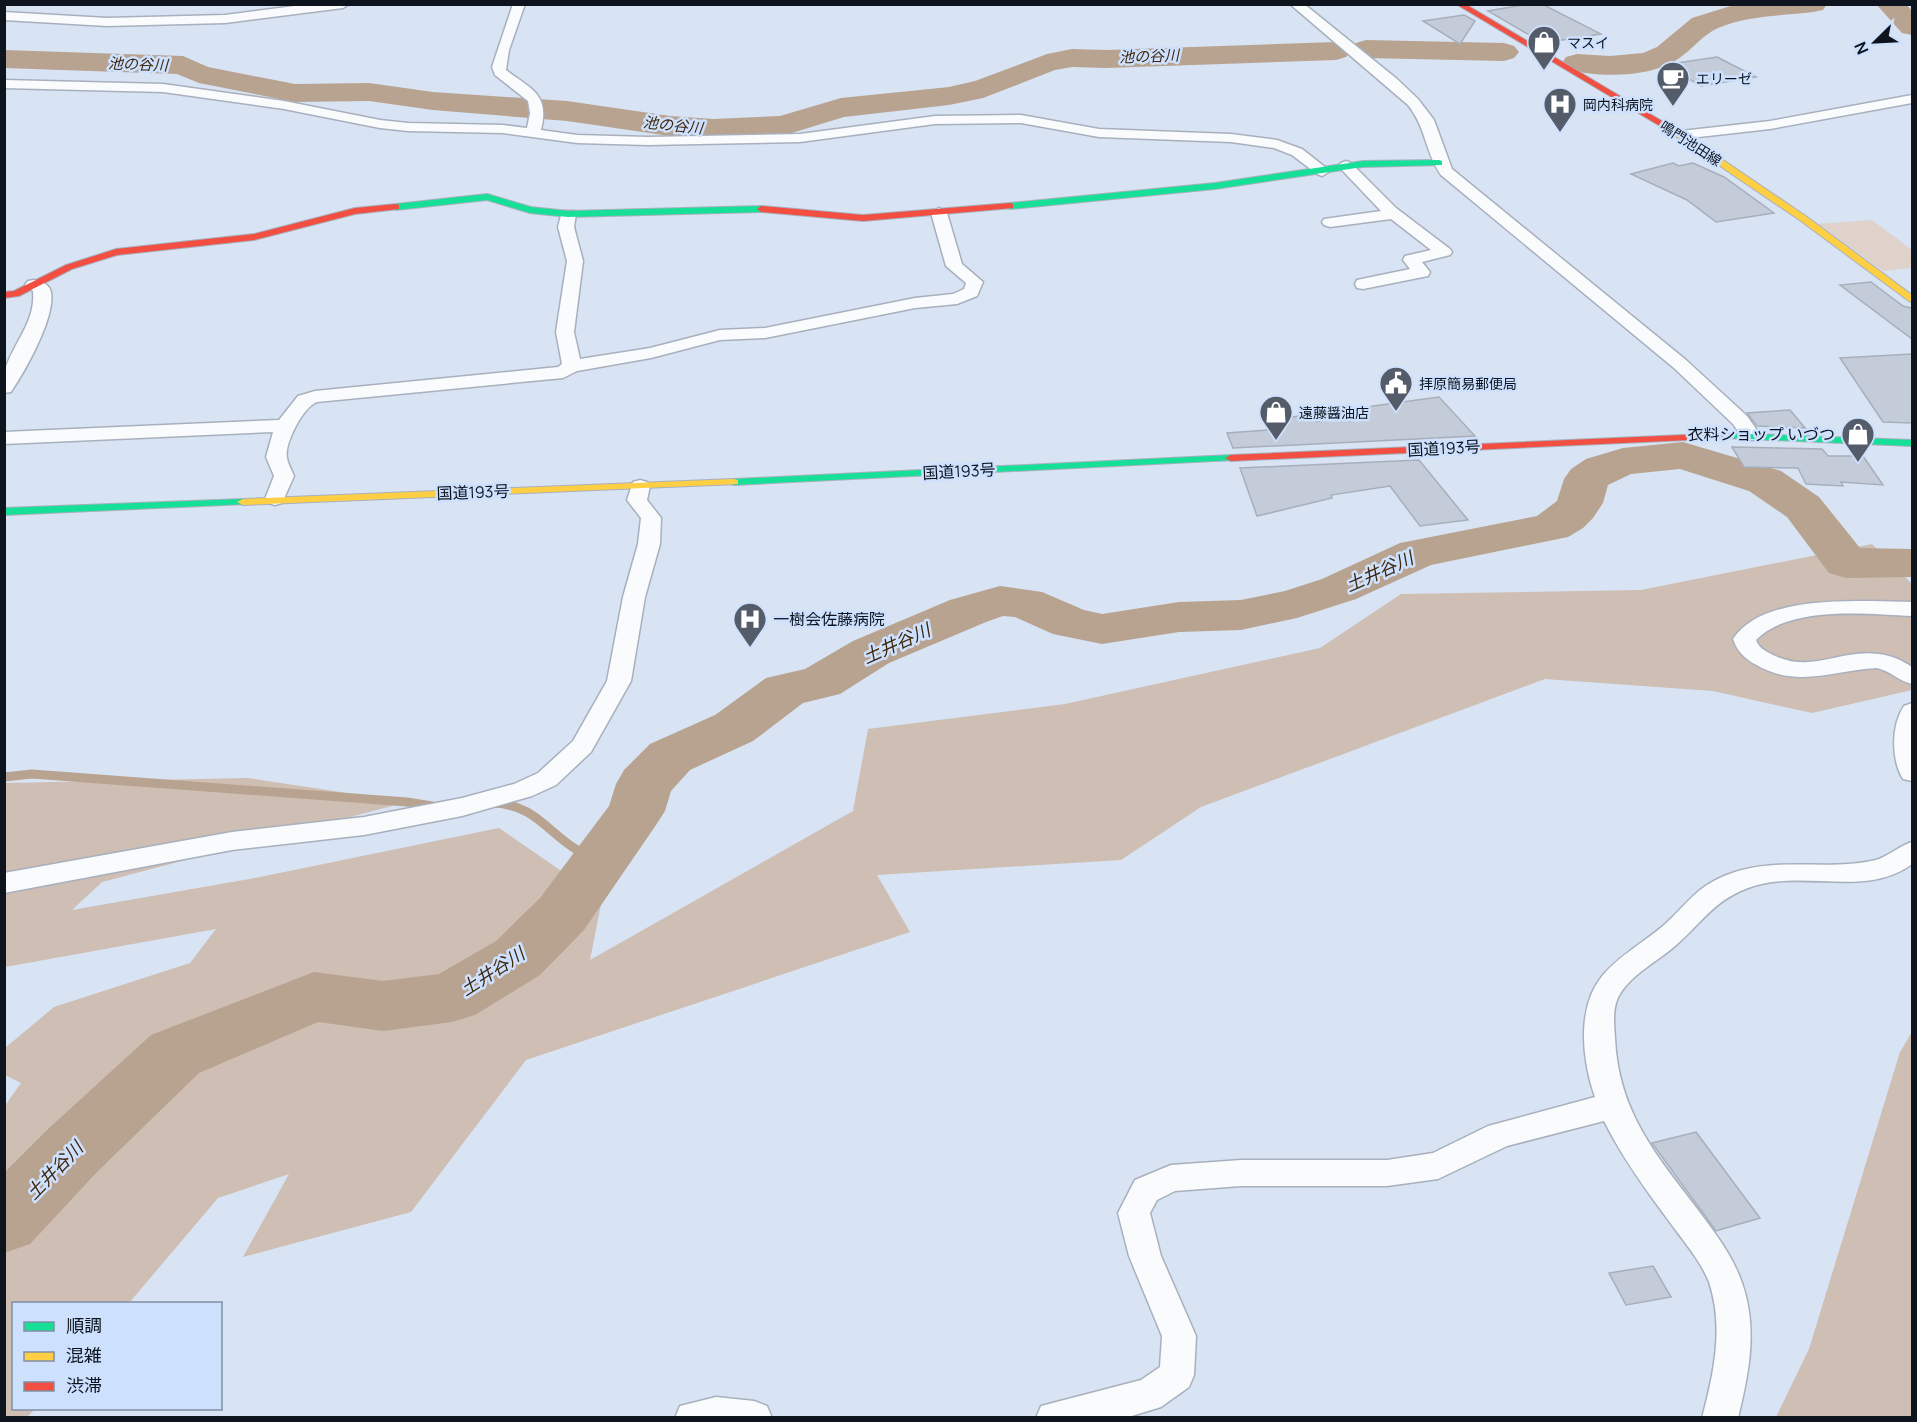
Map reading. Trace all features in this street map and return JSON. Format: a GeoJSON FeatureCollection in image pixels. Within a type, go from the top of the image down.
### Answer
{"type":"FeatureCollection","features":[{"type":"Feature","properties":{"kind":"main road","name":"鳴門池田線"},"geometry":{"type":"LineString","coordinates":[[1459,4],[1681,135],[1804,219],[1912,298]]}},
{"type":"Feature","properties":{"kind":"main road"},"geometry":{"type":"LineString","coordinates":[[4,295],[16,294],[69,267],[99,255],[254,237],[355,211],[487,197],[530,210],[568,214],[732,208],[778,209],[863,218],[1125,196],[1263,181],[1346,166],[1439,163]]}},
{"type":"Feature","properties":{"kind":"main road","name":"国道193号"},"geometry":{"type":"LineString","coordinates":[[4,512],[640,486],[1610,440],[1751,436],[1912,443]]}},
{"type":"Feature","properties":{"kind":"street"},"geometry":{"type":"LineString","coordinates":[[4,16],[107,22],[225,19],[343,4]]}},
{"type":"Feature","properties":{"kind":"street"},"geometry":{"type":"LineString","coordinates":[[519,4],[509,25],[504,50],[497,66],[499,72],[530,93],[538,109],[533,133]]}},
{"type":"Feature","properties":{"kind":"street"},"geometry":{"type":"LineString","coordinates":[[1296,4],[1332,36],[1383,73],[1423,114],[1432,132],[1439,163],[1475,196],[1680,364],[1740,420],[1751,436]]}},
{"type":"Feature","properties":{"kind":"street"},"geometry":{"type":"LineString","coordinates":[[4,84],[163,88],[284,105],[380,124],[408,127],[503,129],[577,139],[800,138],[935,120],[1021,119],[1099,134],[1231,138],[1278,144],[1297,152],[1323,171]]}},
{"type":"Feature","properties":{"kind":"street"},"geometry":{"type":"LineString","coordinates":[[1681,135],[1770,125],[1912,99]]}},
{"type":"Feature","properties":{"kind":"street"},"geometry":{"type":"LineString","coordinates":[[1346,166],[1394,214],[1444,252],[1411,260],[1422,272],[1363,284]]}},
{"type":"Feature","properties":{"kind":"street"},"geometry":{"type":"LineString","coordinates":[[275,500],[284,476],[276,457],[285,426],[305,400],[315,397],[549,375],[563,372],[572,366],[651,353],[720,335],[765,333],[915,303],[957,298],[971,292],[975,282],[954,266],[939,213]]}},
{"type":"Feature","properties":{"kind":"street"},"geometry":{"type":"LineString","coordinates":[[568,214],[566,227],[575,261],[565,332],[572,366]]}},
{"type":"Feature","properties":{"kind":"street"},"geometry":{"type":"LineString","coordinates":[[1330,222],[1394,214]]}},
{"type":"Feature","properties":{"kind":"street"},"geometry":{"type":"LineString","coordinates":[[4,388],[31,339],[44,297],[41,289],[34,285]]}},
{"type":"Feature","properties":{"kind":"street"},"geometry":{"type":"LineString","coordinates":[[4,438],[285,426]]}},
{"type":"Feature","properties":{"kind":"street"},"geometry":{"type":"LineString","coordinates":[[4,883],[232,841],[363,826],[462,807],[515,792],[548,779],[582,746],[619,681],[634,597],[649,544],[651,518],[637,500],[640,486]]}},
{"type":"Feature","properties":{"kind":"street"},"geometry":{"type":"LineString","coordinates":[[1912,609],[1845,606],[1808,611],[1763,624],[1749,631],[1744,639],[1746,647],[1753,654],[1782,669],[1811,673],[1863,660],[1879,660],[1905,670],[1912,677]]}},
{"type":"Feature","properties":{"kind":"street"},"geometry":{"type":"LineString","coordinates":[[1912,711],[1906,744],[1912,773]]}},
{"type":"Feature","properties":{"kind":"street"},"geometry":{"type":"LineString","coordinates":[[1720,1418],[1733,1365],[1733,1320],[1725,1282],[1697,1235],[1634,1149],[1612,1107],[1601,1071],[1600,1012],[1609,983],[1675,931],[1703,900],[1748,878],[1770,872],[1847,872],[1883,867],[1905,859],[1912,851]]}},
{"type":"Feature","properties":{"kind":"street"},"geometry":{"type":"LineString","coordinates":[[1054,1418],[1149,1395],[1177,1374],[1179,1336],[1145,1256],[1134,1213],[1146,1190],[1171,1178],[1241,1173],[1387,1173],[1438,1166],[1499,1135],[1583,1112],[1612,1107]]}},
{"type":"Feature","properties":{"kind":"street"},"geometry":{"type":"LineString","coordinates":[[693,1418],[716,1414],[754,1418]]}},
{"type":"Feature","properties":{"kind":"shaded area"},"geometry":{"type":"Polygon","coordinates":[[[1872,220],[1912,250],[1912,268],[1883,271],[1818,224],[1872,220]]]}},
{"type":"Feature","properties":{"kind":"shaded area"},"geometry":{"type":"Polygon","coordinates":[[[1872,544],[1912,584],[1912,690],[1812,713],[1713,691],[1545,679],[1201,807],[1121,860],[877,875],[910,932],[526,1060],[411,1212],[243,1257],[289,1174],[218,1198],[130,1302],[12,1302],[12,1410],[34,1410],[26,1418],[5,1417],[4,1107],[21,1083],[5,1075],[5,1048],[54,1007],[190,963],[216,929],[5,967],[5,783],[248,778],[407,802],[102,882],[72,910],[255,878],[499,828],[602,899],[590,960],[853,811],[868,729],[1065,704],[1320,648],[1401,594],[1641,590],[1872,544]]]}},
{"type":"Feature","properties":{"kind":"shaded area"},"geometry":{"type":"Polygon","coordinates":[[[1912,1032],[1912,1417],[1776,1417],[1809,1349],[1900,1052],[1912,1032]]]}},
{"type":"Feature","properties":{"kind":"building"},"geometry":{"type":"Polygon","coordinates":[[[1542,4],[1601,34],[1543,43],[1488,11],[1542,4]]]}},
{"type":"Feature","properties":{"kind":"building"},"geometry":{"type":"Polygon","coordinates":[[[1464,15],[1475,21],[1460,44],[1423,21],[1464,15]]]}},
{"type":"Feature","properties":{"kind":"building"},"geometry":{"type":"Polygon","coordinates":[[[1717,57],[1756,77],[1701,86],[1664,65],[1717,57]]]}},
{"type":"Feature","properties":{"kind":"building"},"geometry":{"type":"Polygon","coordinates":[[[1673,163],[1679,166],[1693,163],[1724,177],[1774,213],[1716,222],[1687,200],[1631,174],[1673,163]]]}},
{"type":"Feature","properties":{"kind":"building"},"geometry":{"type":"Polygon","coordinates":[[[1871,282],[1903,306],[1912,308],[1912,339],[1840,285],[1871,282]]]}},
{"type":"Feature","properties":{"kind":"building"},"geometry":{"type":"Polygon","coordinates":[[[1912,354],[1912,423],[1883,422],[1840,358],[1912,354]]]}},
{"type":"Feature","properties":{"kind":"building"},"geometry":{"type":"Polygon","coordinates":[[[1439,397],[1475,436],[1233,448],[1227,433],[1281,429],[1270,420],[1306,415],[1316,422],[1373,406],[1439,397]]]}},
{"type":"Feature","properties":{"kind":"building"},"geometry":{"type":"Polygon","coordinates":[[[1790,410],[1805,428],[1757,426],[1747,413],[1790,410]]]}},
{"type":"Feature","properties":{"kind":"building"},"geometry":{"type":"Polygon","coordinates":[[[1732,447],[1822,449],[1828,456],[1863,456],[1883,485],[1841,482],[1843,486],[1806,484],[1798,468],[1744,467],[1732,447]]]}},
{"type":"Feature","properties":{"kind":"building"},"geometry":{"type":"Polygon","coordinates":[[[1419,460],[1468,520],[1420,526],[1390,486],[1331,495],[1332,498],[1257,516],[1240,468],[1419,460]]]}},
{"type":"Feature","properties":{"kind":"building"},"geometry":{"type":"Polygon","coordinates":[[[1696,1132],[1760,1218],[1716,1231],[1652,1143],[1696,1132]]]}},
{"type":"Feature","properties":{"kind":"building"},"geometry":{"type":"Polygon","coordinates":[[[1653,1266],[1671,1297],[1626,1305],[1609,1273],[1653,1266]]]}},
{"type":"Feature","properties":{"kind":"waterway","name":"池の谷川"},"geometry":{"type":"LineString","coordinates":[[1577,63],[1610,65],[1648,61],[1667,53],[1696,28],[1710,21],[1735,13],[1813,4]]}},
{"type":"Feature","properties":{"kind":"waterway","name":"土井谷川"},"geometry":{"type":"LineString","coordinates":[[1890,4],[1912,27]]}},
{"type":"Feature","properties":{"kind":"waterway","name":"池の谷川"},"geometry":{"type":"LineString","coordinates":[[1366,49],[1504,52]]}},
{"type":"Feature","properties":{"kind":"waterway","name":"池の谷川"},"geometry":{"type":"LineString","coordinates":[[4,59],[183,65],[199,74],[295,93],[369,92],[433,101],[567,111],[670,126],[713,129],[782,126],[841,108],[949,96],[983,89],[1047,63],[1072,58],[1106,59],[1336,51]]}},
{"type":"Feature","properties":{"kind":"waterway","name":"土井谷川"},"geometry":{"type":"LineString","coordinates":[[4,1222],[72,1151],[175,1054],[314,997],[383,1006],[452,997],[518,958],[562,914],[636,811],[644,784],[670,757],[734,728],[785,690],[821,682],[871,652],[968,611],[1000,601],[1024,603],[1071,623],[1102,629],[1179,617],[1241,615],[1297,603],[1339,589],[1417,553],[1551,527],[1572,513],[1580,503],[1587,479],[1602,469],[1623,461],[1683,455],[1765,481],[1803,507],[1846,563],[1912,563]]}},
{"type":"Feature","properties":{"kind":"waterway"},"geometry":{"type":"LineString","coordinates":[[4,777],[32,774],[407,802],[432,806]]}},
{"type":"Feature","properties":{"kind":"waterway"},"geometry":{"type":"LineString","coordinates":[[494,803],[519,808],[529,813],[574,848],[599,860]]}},
{"type":"Feature","properties":{"kind":"traffic: fast"},"geometry":{"type":"LineString","coordinates":[[1010,206],[1215,186],[1363,164],[1439,163]]}},
{"type":"Feature","properties":{"kind":"traffic: fast"},"geometry":{"type":"LineString","coordinates":[[396,207],[487,197],[530,210],[568,214],[761,209]]}},
{"type":"Feature","properties":{"kind":"traffic: fast"},"geometry":{"type":"LineString","coordinates":[[1728,436],[1912,443]]}},
{"type":"Feature","properties":{"kind":"traffic: fast"},"geometry":{"type":"LineString","coordinates":[[734,482],[1231,458]]}},
{"type":"Feature","properties":{"kind":"traffic: fast"},"geometry":{"type":"LineString","coordinates":[[4,512],[243,502]]}},
{"type":"Feature","properties":{"kind":"traffic: slow"},"geometry":{"type":"LineString","coordinates":[[1673,130],[1804,219],[1912,299]]}},
{"type":"Feature","properties":{"kind":"traffic: slow"},"geometry":{"type":"LineString","coordinates":[[243,502],[734,482]]}},
{"type":"Feature","properties":{"kind":"traffic: jam"},"geometry":{"type":"LineString","coordinates":[[1459,4],[1673,130]]}},
{"type":"Feature","properties":{"kind":"traffic: jam"},"geometry":{"type":"LineString","coordinates":[[761,209],[863,218],[1010,206]]}},
{"type":"Feature","properties":{"kind":"traffic: jam"},"geometry":{"type":"LineString","coordinates":[[4,295],[16,294],[69,267],[116,252],[254,237],[355,211],[396,207]]}},
{"type":"Feature","properties":{"kind":"traffic: jam"},"geometry":{"type":"LineString","coordinates":[[1231,458],[1728,436]]}},
{"type":"Feature","properties":{"kind":"place","name":"マスイ"},"geometry":{"type":"Point","coordinates":[1544,71]}},
{"type":"Feature","properties":{"kind":"place","name":"エリーゼ"},"geometry":{"type":"Point","coordinates":[1673,107]}},
{"type":"Feature","properties":{"kind":"place","name":"岡内科病院"},"geometry":{"type":"Point","coordinates":[1560,133]}},
{"type":"Feature","properties":{"kind":"place","name":"拝原簡易郵便局"},"geometry":{"type":"Point","coordinates":[1396,412]}},
{"type":"Feature","properties":{"kind":"place","name":"遠藤醤油店"},"geometry":{"type":"Point","coordinates":[1276,441]}},
{"type":"Feature","properties":{"kind":"place","name":"衣料ショップ いづつ"},"geometry":{"type":"Point","coordinates":[1858,463]}},
{"type":"Feature","properties":{"kind":"place","name":"一樹会佐藤病院"},"geometry":{"type":"Point","coordinates":[750,648]}}]}
